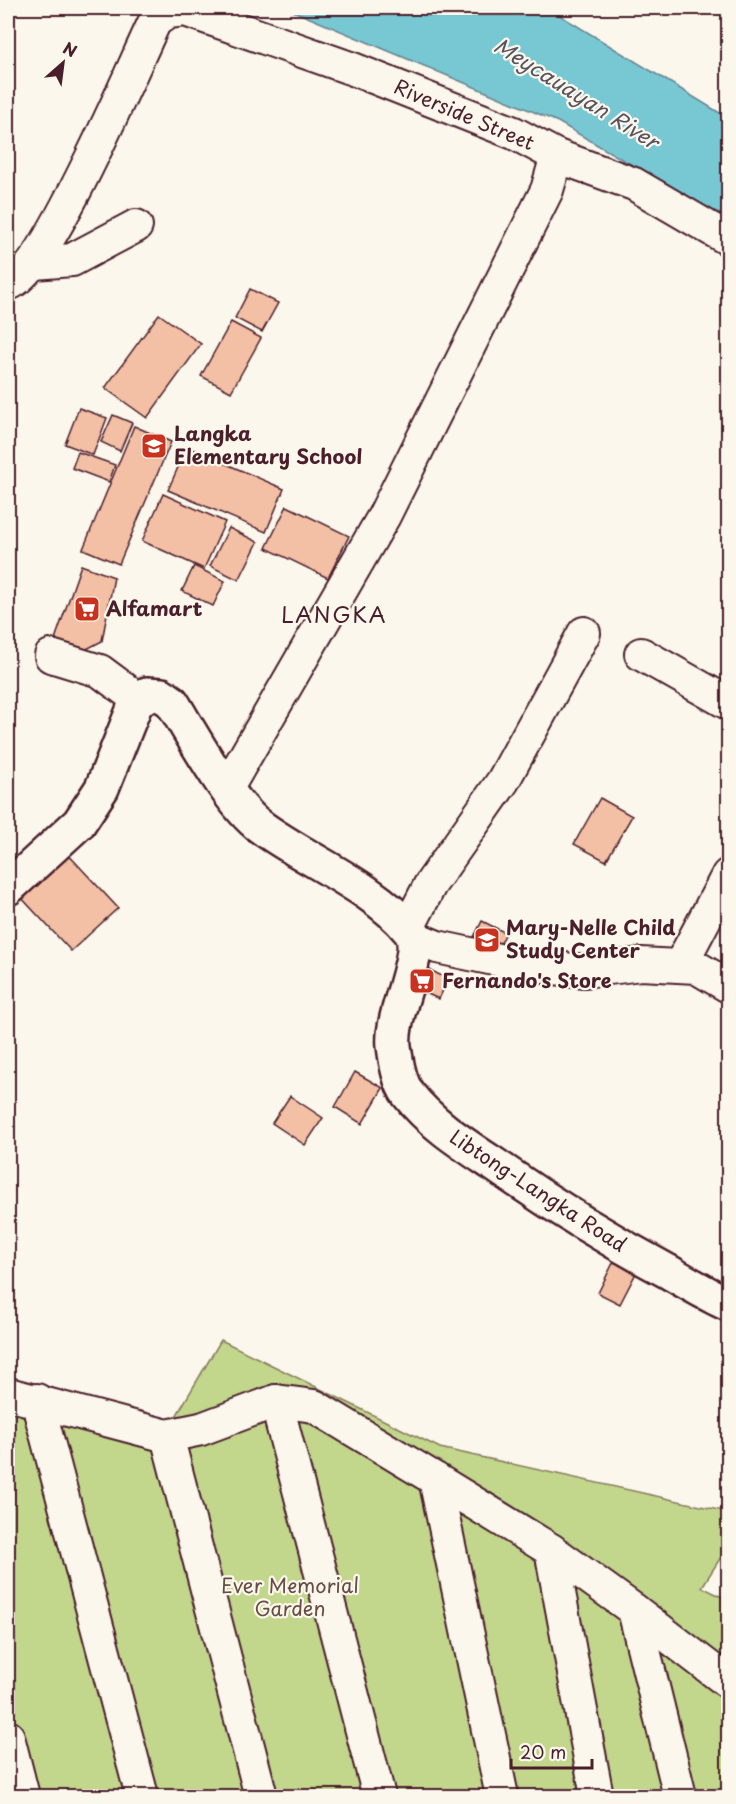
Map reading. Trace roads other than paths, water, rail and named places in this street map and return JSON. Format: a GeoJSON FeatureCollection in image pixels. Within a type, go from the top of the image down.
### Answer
{"type":"FeatureCollection","features":[{"type":"Feature","properties":{"kind":"main road"},"geometry":{"type":"LineString","coordinates":[[8,888],[80,823],[102,788],[130,715],[139,700],[147,694],[162,695],[172,702],[227,788],[259,826],[369,896],[412,933]]}},
{"type":"Feature","properties":{"kind":"main road","name":"Libtong-Langka Road"},"geometry":{"type":"LineString","coordinates":[[412,933],[415,959],[404,985],[392,1032],[396,1060],[407,1093],[447,1132],[520,1183],[606,1238],[729,1304]]}},
{"type":"Feature","properties":{"kind":"street","name":"Riverside Street"},"geometry":{"type":"LineString","coordinates":[[8,284],[13,283],[34,262],[64,211],[155,21],[168,12],[184,10],[353,69],[514,133],[557,156],[547,190],[384,516],[227,788]]}},
{"type":"Feature","properties":{"kind":"street"},"geometry":{"type":"LineString","coordinates":[[557,156],[634,184],[729,239]]}},
{"type":"Feature","properties":{"kind":"street"},"geometry":{"type":"LineString","coordinates":[[34,262],[72,260],[136,226]]}},
{"type":"Feature","properties":{"kind":"street"},"geometry":{"type":"LineString","coordinates":[[584,633],[503,782],[430,885],[412,933],[437,947],[522,965],[585,970],[641,964],[696,967],[729,986]]}},
{"type":"Feature","properties":{"kind":"street"},"geometry":{"type":"LineString","coordinates":[[641,654],[729,703]]}},
{"type":"Feature","properties":{"kind":"street"},"geometry":{"type":"LineString","coordinates":[[51,656],[100,671],[139,700]]}},
{"type":"Feature","properties":{"kind":"street"},"geometry":{"type":"LineString","coordinates":[[680,966],[729,875]]}},
{"type":"Feature","properties":{"kind":"street"},"geometry":{"type":"LineString","coordinates":[[22,1397],[167,1436],[201,1429],[276,1401],[314,1406],[551,1550],[729,1682]]}},
{"type":"Feature","properties":{"kind":"street"},"geometry":{"type":"LineString","coordinates":[[22,1397],[142,1797]]}},
{"type":"Feature","properties":{"kind":"street"},"geometry":{"type":"LineString","coordinates":[[276,1401],[379,1797]]}},
{"type":"Feature","properties":{"kind":"street"},"geometry":{"type":"LineString","coordinates":[[167,1436],[261,1797]]}},
{"type":"Feature","properties":{"kind":"street"},"geometry":{"type":"LineString","coordinates":[[435,1479],[502,1797]]}},
{"type":"Feature","properties":{"kind":"street"},"geometry":{"type":"LineString","coordinates":[[551,1550],[597,1797]]}},
{"type":"Feature","properties":{"kind":"street"},"geometry":{"type":"LineString","coordinates":[[634,1610],[680,1797]]}},
{"type":"Feature","properties":{"kind":"street"},"geometry":{"type":"LineString","coordinates":[[8,1737],[23,1797]]}},
{"type":"Feature","properties":{"kind":"water","name":"Meycauayan River"},"geometry":{"type":"Polygon","coordinates":[[[286,8],[548,8],[728,118],[728,221],[558,122],[286,8]]]}},
{"type":"Feature","properties":{"kind":"place","name":"Langka Elementary School"},"geometry":{"type":"Point","coordinates":[154,446]}},
{"type":"Feature","properties":{"kind":"place","name":"Alfamart"},"geometry":{"type":"Point","coordinates":[87,609]}},
{"type":"Feature","properties":{"kind":"place","name":"Mary-Nelle Child Study Center"},"geometry":{"type":"Point","coordinates":[487,940]}},
{"type":"Feature","properties":{"kind":"place","name":"Fernando's Store"},"geometry":{"type":"Point","coordinates":[422,981]}},
{"type":"Feature","properties":{"kind":"district","name":"LANGKA"},"geometry":{"type":"Point","coordinates":[334,615]}},
{"type":"Feature","properties":{"kind":"park label","name":"Ever Memorial Garden"},"geometry":{"type":"Point","coordinates":[290,1598]}}]}
